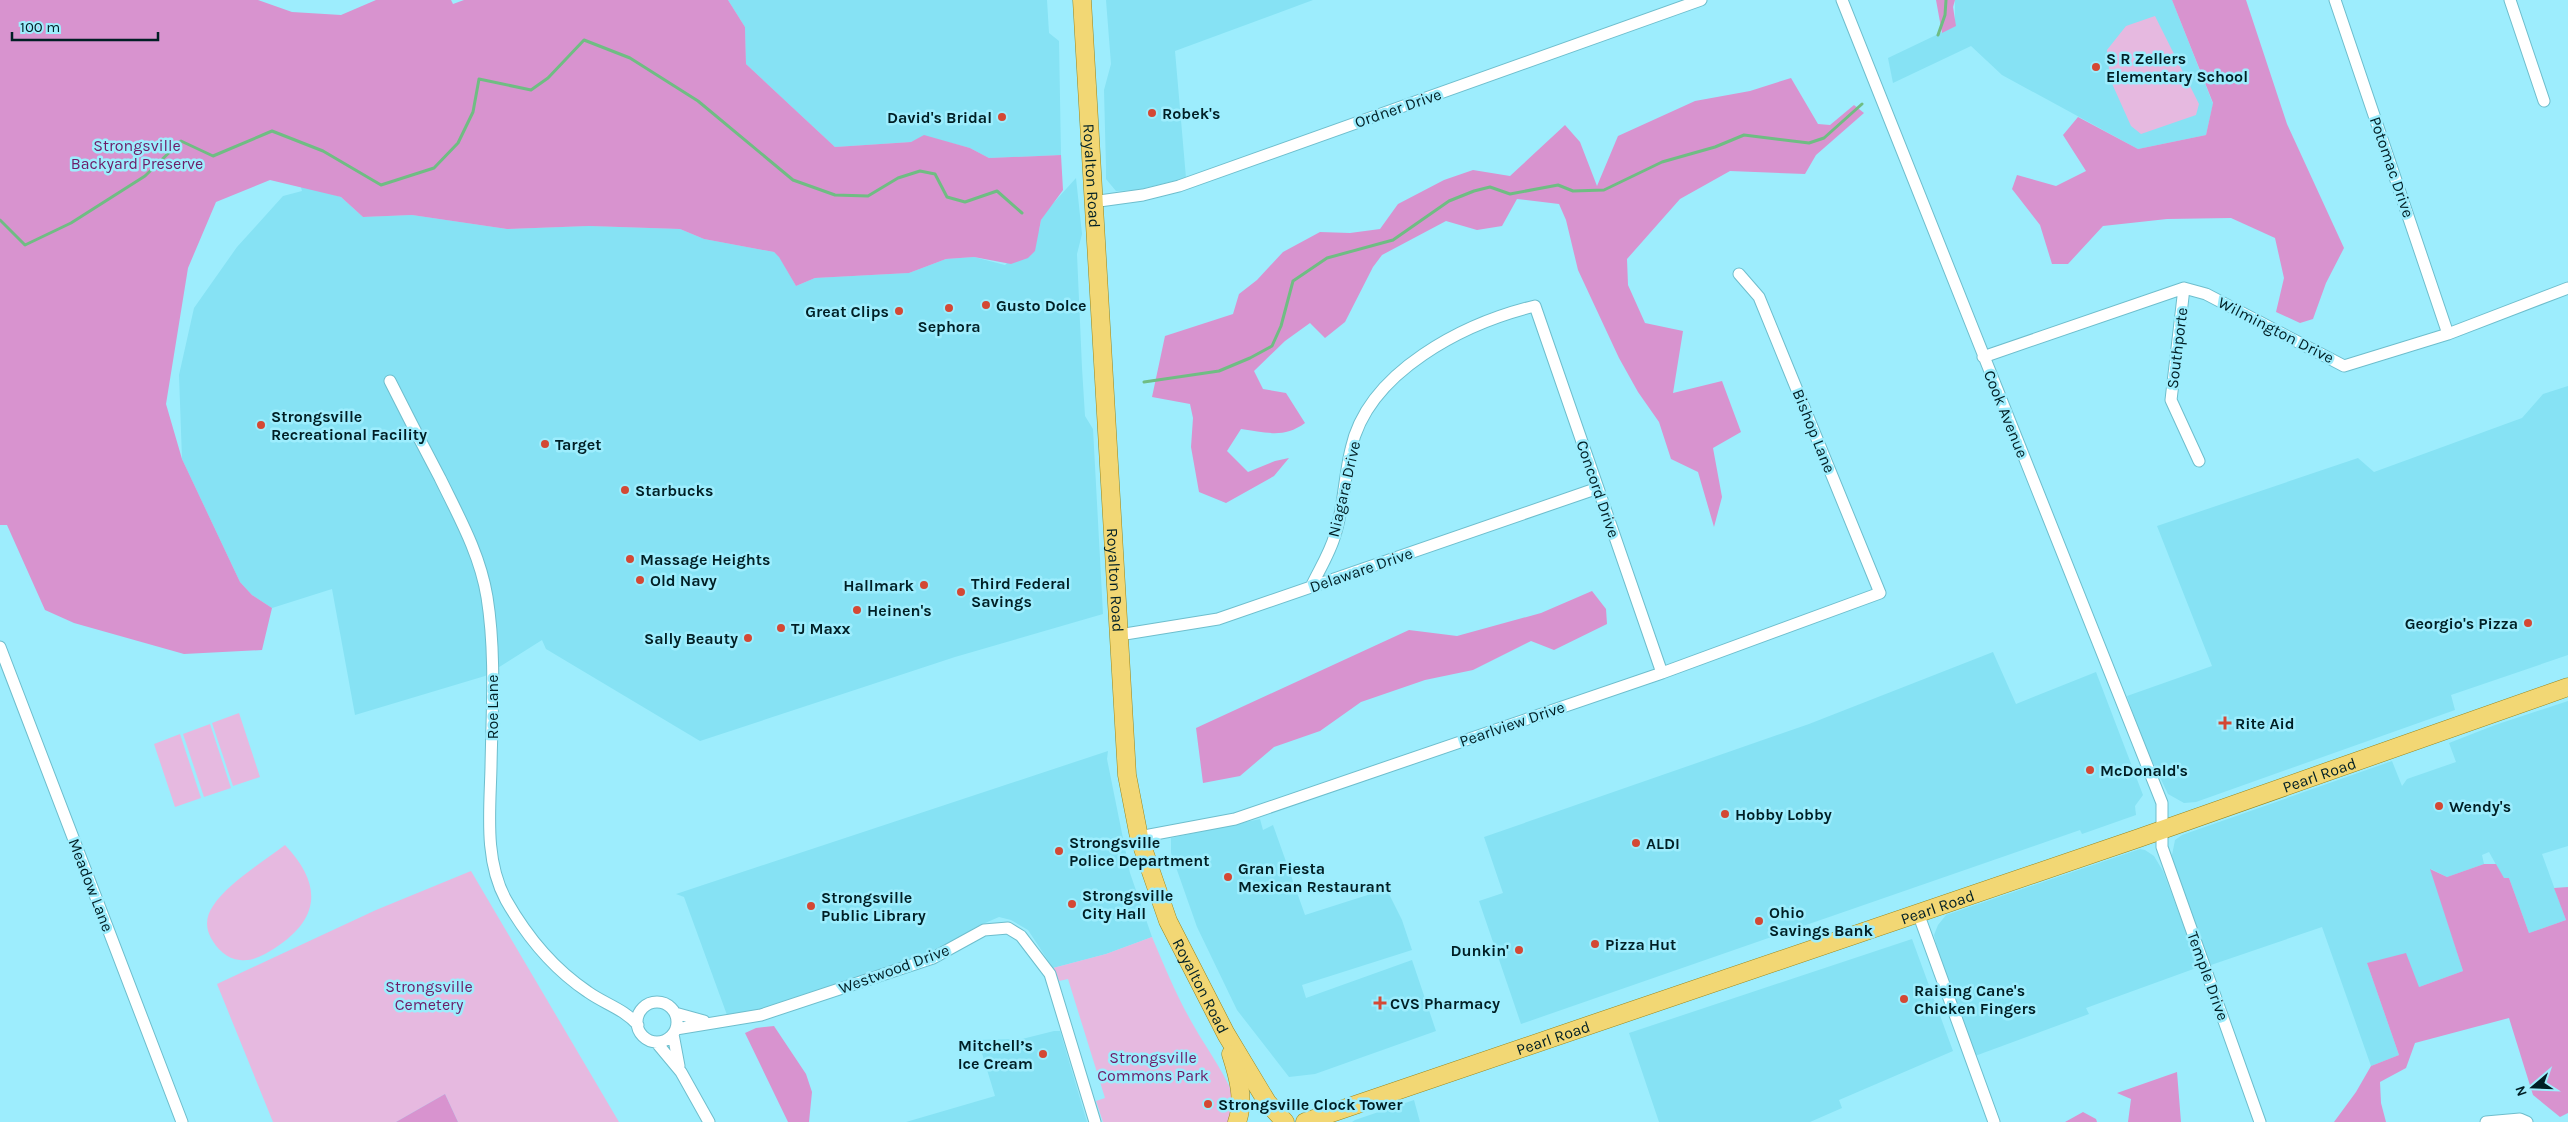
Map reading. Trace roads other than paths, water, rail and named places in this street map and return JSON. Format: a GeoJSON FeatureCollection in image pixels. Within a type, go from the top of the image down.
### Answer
{"type":"FeatureCollection","features":[{"type":"Feature","properties":{"kind":"main road","name":"Royalton Road"},"geometry":{"type":"LineString","coordinates":[[1082,0],[1092,202],[1127,775],[1139,837],[1168,921],[1226,1034],[1267,1102],[1285,1122]]}},
{"type":"Feature","properties":{"kind":"main road","name":"Pearl Road"},"geometry":{"type":"LineString","coordinates":[[1305,1122],[1918,913],[2568,687]]}},
{"type":"Feature","properties":{"kind":"main road"},"geometry":{"type":"LineString","coordinates":[[1226,1034],[1241,1098],[1242,1108],[1237,1122]]}},
{"type":"Feature","properties":{"kind":"street","name":"Ordner Drive"},"geometry":{"type":"LineString","coordinates":[[1092,202],[1143,195],[1179,186],[1701,0]]}},
{"type":"Feature","properties":{"kind":"street","name":"Cook Avenue"},"geometry":{"type":"LineString","coordinates":[[1842,0],[1982,357],[2162,803],[2161,829]]}},
{"type":"Feature","properties":{"kind":"street","name":"Potomac Drive"},"geometry":{"type":"LineString","coordinates":[[2335,0],[2448,334]]}},
{"type":"Feature","properties":{"kind":"street"},"geometry":{"type":"LineString","coordinates":[[2510,0],[2544,101]]}},
{"type":"Feature","properties":{"kind":"street","name":"Bishop Lane"},"geometry":{"type":"LineString","coordinates":[[1739,274],[1759,297],[1880,593]]}},
{"type":"Feature","properties":{"kind":"street"},"geometry":{"type":"LineString","coordinates":[[1982,357],[2184,288]]}},
{"type":"Feature","properties":{"kind":"street","name":"Wilmington Drive"},"geometry":{"type":"LineString","coordinates":[[2184,288],[2206,294],[2344,366],[2448,334],[2568,288]]}},
{"type":"Feature","properties":{"kind":"street","name":"Southporte"},"geometry":{"type":"LineString","coordinates":[[2184,288],[2171,400],[2199,461]]}},
{"type":"Feature","properties":{"kind":"street","name":"Concord Drive"},"geometry":{"type":"LineString","coordinates":[[1535,306],[1662,673]]}},
{"type":"Feature","properties":{"kind":"street","name":"Niagara Drive"},"geometry":{"type":"LineString","coordinates":[[1311,587],[1335,536],[1346,488],[1351,448],[1365,415],[1390,380],[1452,338],[1500,314],[1535,306]]}},
{"type":"Feature","properties":{"kind":"street","name":"Roe Lane"},"geometry":{"type":"LineString","coordinates":[[390,381],[467,532],[480,567],[487,596],[491,631],[492,694],[490,830],[492,854],[499,882],[506,899],[526,932],[556,968],[590,994],[613,1006],[638,1025]]}},
{"type":"Feature","properties":{"kind":"street","name":"Delaware Drive"},"geometry":{"type":"LineString","coordinates":[[1119,635],[1218,619],[1598,488]]}},
{"type":"Feature","properties":{"kind":"street","name":"Pearlview Drive"},"geometry":{"type":"LineString","coordinates":[[1139,837],[1235,819],[1662,673],[1880,593]]}},
{"type":"Feature","properties":{"kind":"street","name":"Meadow Lane"},"geometry":{"type":"LineString","coordinates":[[0,647],[182,1122]]}},
{"type":"Feature","properties":{"kind":"street","name":"Temple Drive"},"geometry":{"type":"LineString","coordinates":[[2161,829],[2162,847],[2260,1122]]}},
{"type":"Feature","properties":{"kind":"street"},"geometry":{"type":"LineString","coordinates":[[1918,913],[1994,1122]]}},
{"type":"Feature","properties":{"kind":"street","name":"Westwood Drive"},"geometry":{"type":"LineString","coordinates":[[674,1031],[711,1022],[769,1012],[933,958],[984,930],[1008,928],[1021,936],[1050,974],[1095,1122]]}},
{"type":"Feature","properties":{"kind":"street"},"geometry":{"type":"LineString","coordinates":[[681,1072],[674,1031],[674,1013],[665,1004],[654,1002],[647,1005],[639,1015],[638,1025],[645,1038],[656,1042],[681,1072],[709,1122]]}},
{"type":"Feature","properties":{"kind":"street","name":"Roe Lane"},"geometry":{"type":"LineString","coordinates":[[613,1006],[647,1005]]}},
{"type":"Feature","properties":{"kind":"street","name":"Westwood Drive"},"geometry":{"type":"LineString","coordinates":[[674,1013],[711,1022]]}},
{"type":"Feature","properties":{"kind":"street"},"geometry":{"type":"LineString","coordinates":[[656,1042],[666,1040],[674,1031]]}},
{"type":"Feature","properties":{"kind":"street"},"geometry":{"type":"LineString","coordinates":[[2486,1122],[2520,1119],[2527,1122]]}},
{"type":"Feature","properties":{"kind":"waterway"},"geometry":{"type":"LineString","coordinates":[[1938,35],[1945,15],[1946,0]]}},
{"type":"Feature","properties":{"kind":"waterway"},"geometry":{"type":"LineString","coordinates":[[0,220],[25,245],[71,223],[145,176],[181,141],[213,156],[272,131],[323,151],[381,185],[434,168],[458,143],[473,112],[479,79],[531,90],[548,78],[584,40],[630,58],[698,101],[793,180],[835,195],[868,196],[898,178],[920,171],[935,174],[947,197],[965,202],[997,191],[1022,213]]}},
{"type":"Feature","properties":{"kind":"waterway"},"geometry":{"type":"LineString","coordinates":[[1144,382],[1219,371],[1272,346],[1281,326],[1293,281],[1327,258],[1393,240],[1449,201],[1474,191],[1490,187],[1510,194],[1558,185],[1573,191],[1604,190],[1662,162],[1715,147],[1744,135],[1809,143],[1824,138],[1862,104]]}},
{"type":"Feature","properties":{"kind":"place","name":"S R Zellers Elementary School"},"geometry":{"type":"Point","coordinates":[2096,67]}},
{"type":"Feature","properties":{"kind":"place","name":"Robek's"},"geometry":{"type":"Point","coordinates":[1152,113]}},
{"type":"Feature","properties":{"kind":"place","name":"David's Bridal"},"geometry":{"type":"Point","coordinates":[1002,117]}},
{"type":"Feature","properties":{"kind":"place","name":"Gusto Dolce"},"geometry":{"type":"Point","coordinates":[986,305]}},
{"type":"Feature","properties":{"kind":"place","name":"Sephora"},"geometry":{"type":"Point","coordinates":[949,308]}},
{"type":"Feature","properties":{"kind":"place","name":"Great Clips"},"geometry":{"type":"Point","coordinates":[899,311]}},
{"type":"Feature","properties":{"kind":"place","name":"Strongsville Recreational Facility"},"geometry":{"type":"Point","coordinates":[261,425]}},
{"type":"Feature","properties":{"kind":"place","name":"Target"},"geometry":{"type":"Point","coordinates":[545,444]}},
{"type":"Feature","properties":{"kind":"place","name":"Starbucks"},"geometry":{"type":"Point","coordinates":[625,490]}},
{"type":"Feature","properties":{"kind":"place","name":"Massage Heights"},"geometry":{"type":"Point","coordinates":[630,559]}},
{"type":"Feature","properties":{"kind":"place","name":"Old Navy"},"geometry":{"type":"Point","coordinates":[640,580]}},
{"type":"Feature","properties":{"kind":"place","name":"Hallmark"},"geometry":{"type":"Point","coordinates":[924,585]}},
{"type":"Feature","properties":{"kind":"place","name":"Third Federal Savings"},"geometry":{"type":"Point","coordinates":[961,592]}},
{"type":"Feature","properties":{"kind":"place","name":"Heinen's"},"geometry":{"type":"Point","coordinates":[857,610]}},
{"type":"Feature","properties":{"kind":"place","name":"Georgio's Pizza"},"geometry":{"type":"Point","coordinates":[2528,623]}},
{"type":"Feature","properties":{"kind":"place","name":"TJ Maxx"},"geometry":{"type":"Point","coordinates":[781,628]}},
{"type":"Feature","properties":{"kind":"place","name":"Sally Beauty"},"geometry":{"type":"Point","coordinates":[748,638]}},
{"type":"Feature","properties":{"kind":"place","name":"Rite Aid"},"geometry":{"type":"Point","coordinates":[2225,723]}},
{"type":"Feature","properties":{"kind":"place","name":"McDonald's"},"geometry":{"type":"Point","coordinates":[2090,770]}},
{"type":"Feature","properties":{"kind":"place","name":"Wendy's"},"geometry":{"type":"Point","coordinates":[2439,806]}},
{"type":"Feature","properties":{"kind":"place","name":"Hobby Lobby"},"geometry":{"type":"Point","coordinates":[1725,814]}},
{"type":"Feature","properties":{"kind":"place","name":"ALDI"},"geometry":{"type":"Point","coordinates":[1636,843]}},
{"type":"Feature","properties":{"kind":"place","name":"Strongsville Police Department"},"geometry":{"type":"Point","coordinates":[1059,851]}},
{"type":"Feature","properties":{"kind":"place","name":"Gran Fiesta Mexican Restaurant"},"geometry":{"type":"Point","coordinates":[1228,877]}},
{"type":"Feature","properties":{"kind":"place","name":"Strongsville City Hall"},"geometry":{"type":"Point","coordinates":[1072,904]}},
{"type":"Feature","properties":{"kind":"place","name":"Strongsville Public Library"},"geometry":{"type":"Point","coordinates":[811,906]}},
{"type":"Feature","properties":{"kind":"place","name":"Ohio Savings Bank"},"geometry":{"type":"Point","coordinates":[1759,921]}},
{"type":"Feature","properties":{"kind":"place","name":"Pizza Hut"},"geometry":{"type":"Point","coordinates":[1595,944]}},
{"type":"Feature","properties":{"kind":"place","name":"Dunkin'"},"geometry":{"type":"Point","coordinates":[1519,950]}},
{"type":"Feature","properties":{"kind":"place","name":"Raising Cane's Chicken Fingers"},"geometry":{"type":"Point","coordinates":[1904,999]}},
{"type":"Feature","properties":{"kind":"place","name":"CVS Pharmacy"},"geometry":{"type":"Point","coordinates":[1380,1003]}},
{"type":"Feature","properties":{"kind":"place","name":"Mitchell’s Ice Cream"},"geometry":{"type":"Point","coordinates":[1043,1054]}},
{"type":"Feature","properties":{"kind":"place","name":"Strongsville Clock Tower"},"geometry":{"type":"Point","coordinates":[1208,1104]}},
{"type":"Feature","properties":{"kind":"park label","name":"Strongsville Backyard Preserve"},"geometry":{"type":"Point","coordinates":[137,154]}},
{"type":"Feature","properties":{"kind":"park label","name":"Strongsville Cemetery"},"geometry":{"type":"Point","coordinates":[429,995]}},
{"type":"Feature","properties":{"kind":"park label","name":"Strongsville Commons Park"},"geometry":{"type":"Point","coordinates":[1153,1066]}}]}
